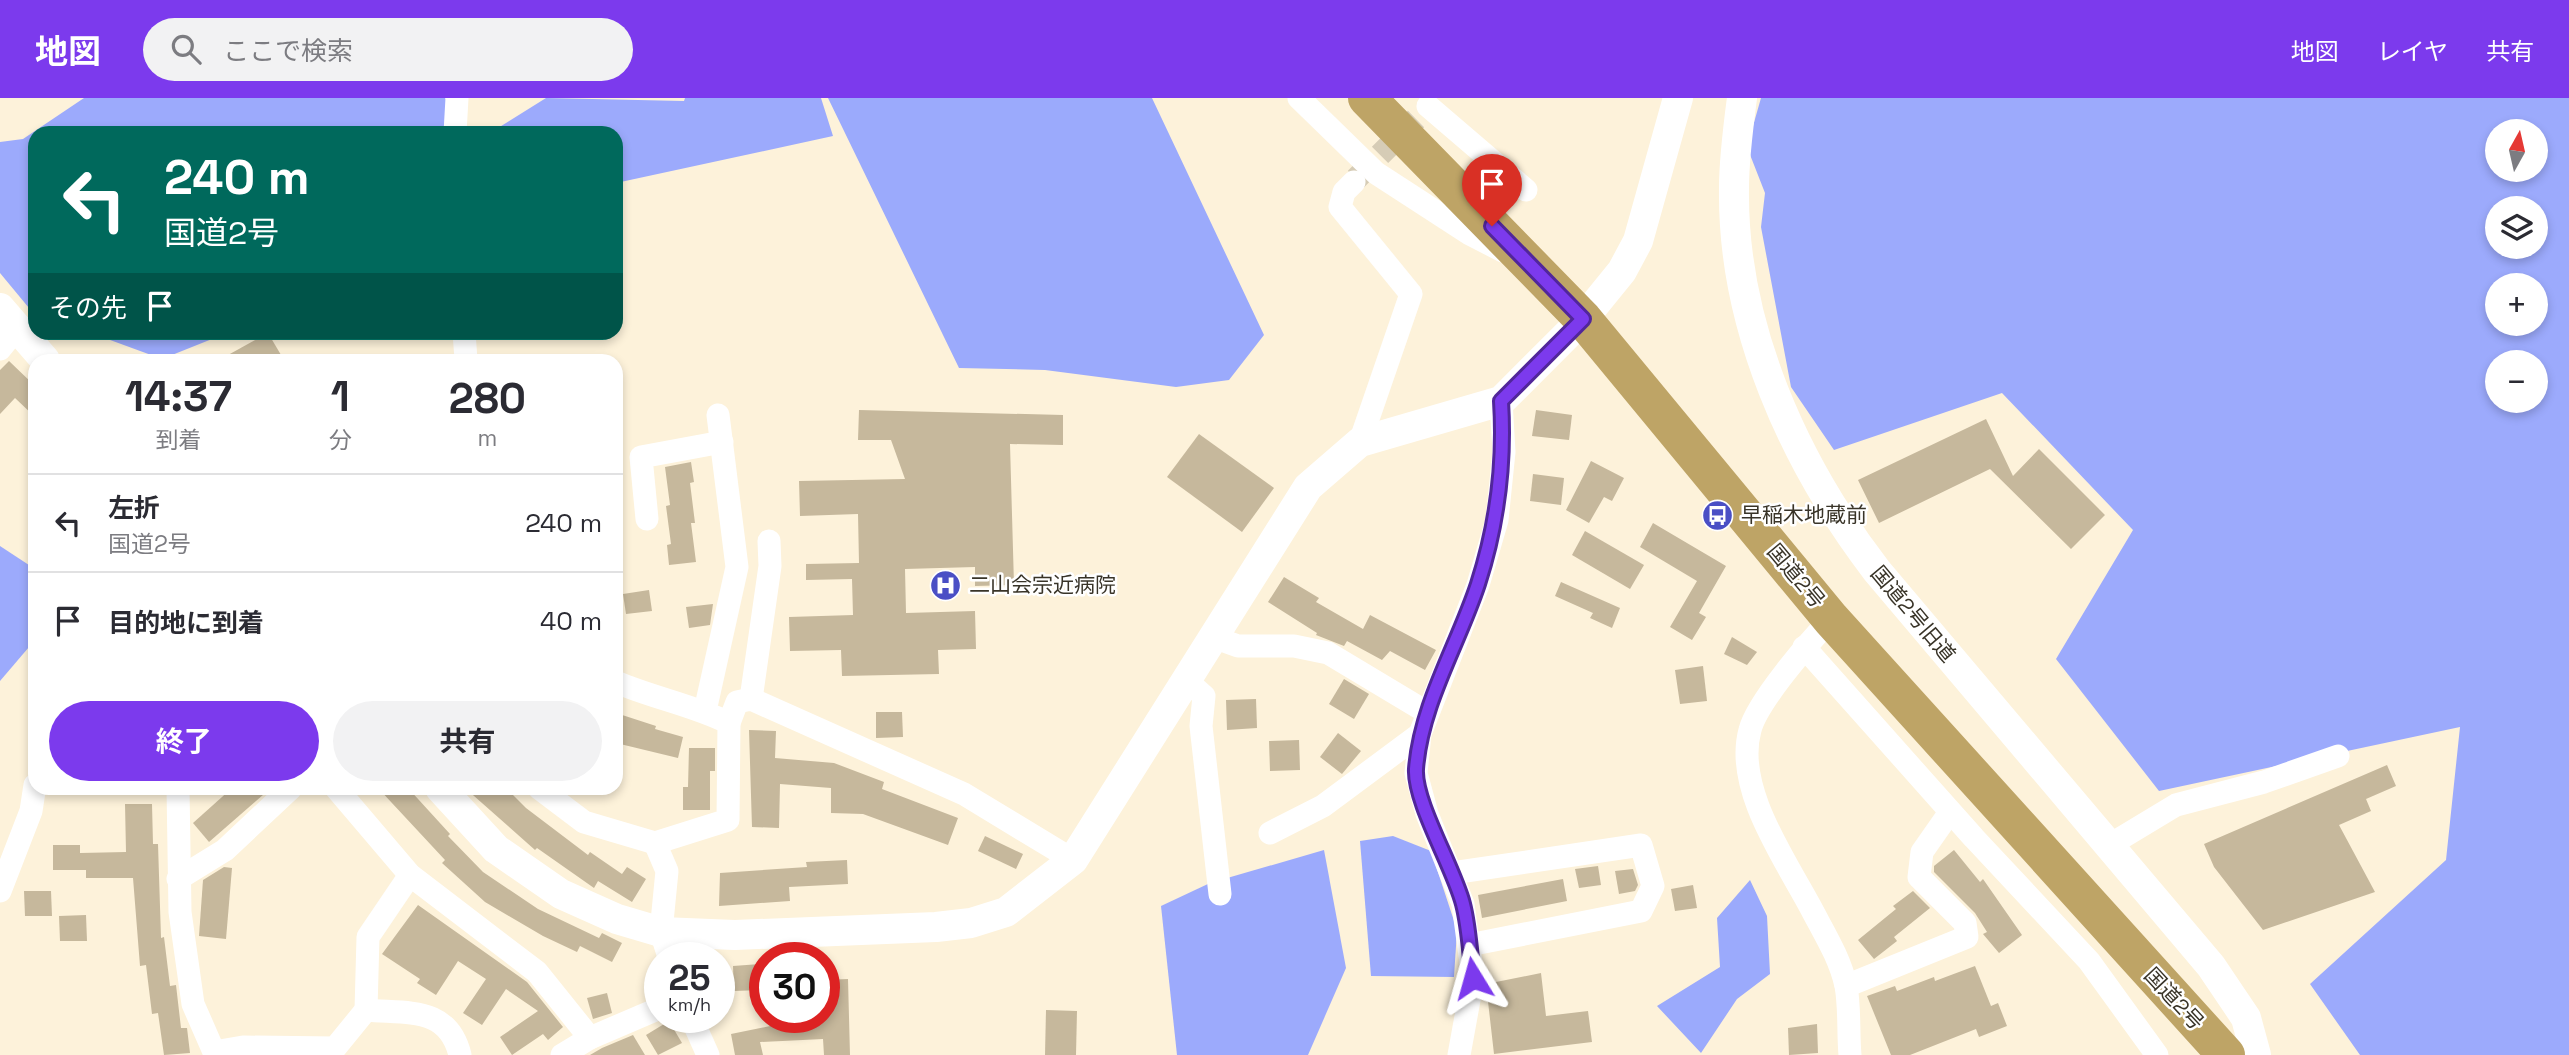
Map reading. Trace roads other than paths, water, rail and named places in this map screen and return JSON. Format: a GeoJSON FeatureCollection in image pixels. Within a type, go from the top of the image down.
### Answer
{"type":"FeatureCollection","features":[{"type":"Feature","properties":{"kind":"highway","name":"国道2号"},"geometry":{"type":"LineString","coordinates":[[1367,98],[1583,319],[1831,618],[2226,1055]]}},
{"type":"Feature","properties":{"kind":"street"},"geometry":{"type":"LineString","coordinates":[[455,126],[457,98]]}},
{"type":"Feature","properties":{"kind":"street"},"geometry":{"type":"LineString","coordinates":[[1299,98],[1376,173],[1470,234],[1528,263]]}},
{"type":"Feature","properties":{"kind":"street"},"geometry":{"type":"LineString","coordinates":[[686,942],[735,935],[971,923],[1006,912],[1073,860],[1308,486],[1360,442],[1501,401],[1583,319],[1622,271],[1638,241],[1678,98]]}},
{"type":"Feature","properties":{"kind":"street","name":"国道2号旧道"},"geometry":{"type":"LineString","coordinates":[[1742,98],[1734,190],[1745,286],[1766,371],[1794,437],[1823,492],[1854,542],[2211,966],[2246,1018],[2256,1055]]}},
{"type":"Feature","properties":{"kind":"street"},"geometry":{"type":"LineString","coordinates":[[1422,108],[1526,190]]}},
{"type":"Feature","properties":{"kind":"street"},"geometry":{"type":"LineString","coordinates":[[1354,182],[1344,192],[1340,207],[1411,294],[1360,442]]}},
{"type":"Feature","properties":{"kind":"street"},"geometry":{"type":"LineString","coordinates":[[6,328],[38,354]]}},
{"type":"Feature","properties":{"kind":"street"},"geometry":{"type":"LineString","coordinates":[[1459,1055],[1473,978],[1463,904],[1427,814],[1416,773],[1424,724],[1478,585],[1497,520],[1504,452],[1501,401]]}},
{"type":"Feature","properties":{"kind":"street"},"geometry":{"type":"LineString","coordinates":[[705,711],[737,566],[718,415]]}},
{"type":"Feature","properties":{"kind":"street"},"geometry":{"type":"LineString","coordinates":[[647,519],[641,457],[722,442]]}},
{"type":"Feature","properties":{"kind":"street"},"geometry":{"type":"LineString","coordinates":[[751,699],[770,565],[769,541]]}},
{"type":"Feature","properties":{"kind":"street"},"geometry":{"type":"LineString","coordinates":[[1831,618],[1804,647],[1750,730],[1748,769],[1755,800],[1833,951],[1846,986],[1850,1055]]}},
{"type":"Feature","properties":{"kind":"street"},"geometry":{"type":"LineString","coordinates":[[1213,637],[1238,646],[1294,646],[1328,653],[1424,724]]}},
{"type":"Feature","properties":{"kind":"street"},"geometry":{"type":"LineString","coordinates":[[1804,647],[2089,961],[2157,1055]]}},
{"type":"Feature","properties":{"kind":"street"},"geometry":{"type":"LineString","coordinates":[[1186,680],[1204,696],[1201,726],[1220,894]]}},
{"type":"Feature","properties":{"kind":"street"},"geometry":{"type":"LineString","coordinates":[[623,685],[648,696],[705,711],[729,723]]}},
{"type":"Feature","properties":{"kind":"street"},"geometry":{"type":"LineString","coordinates":[[548,795],[584,822],[655,843],[728,820],[729,723],[737,702],[751,699],[964,794],[1073,860]]}},
{"type":"Feature","properties":{"kind":"street"},"geometry":{"type":"LineString","coordinates":[[1270,833],[1323,806],[1424,724]]}},
{"type":"Feature","properties":{"kind":"street"},"geometry":{"type":"LineString","coordinates":[[2108,846],[2176,805],[2264,782],[2338,756]]}},
{"type":"Feature","properties":{"kind":"street"},"geometry":{"type":"LineString","coordinates":[[0,891],[31,811],[33,795]]}},
{"type":"Feature","properties":{"kind":"street"},"geometry":{"type":"LineString","coordinates":[[178,795],[178,879],[193,1004],[214,1052],[243,1047],[335,1048],[366,1010],[368,937],[410,875]]}},
{"type":"Feature","properties":{"kind":"street"},"geometry":{"type":"LineString","coordinates":[[178,879],[225,850],[284,795]]}},
{"type":"Feature","properties":{"kind":"street"},"geometry":{"type":"LineString","coordinates":[[342,795],[410,875],[537,972],[590,1038]]}},
{"type":"Feature","properties":{"kind":"street"},"geometry":{"type":"LineString","coordinates":[[446,795],[496,849],[561,894],[659,942]]}},
{"type":"Feature","properties":{"kind":"street"},"geometry":{"type":"LineString","coordinates":[[1846,986],[1966,937],[1965,923],[1919,877],[1922,852],[1951,812]]}},
{"type":"Feature","properties":{"kind":"street"},"geometry":{"type":"LineString","coordinates":[[655,843],[667,871],[665,942]]}},
{"type":"Feature","properties":{"kind":"street"},"geometry":{"type":"LineString","coordinates":[[1452,873],[1641,845],[1653,886],[1641,911],[1469,945]]}},
{"type":"Feature","properties":{"kind":"street"},"geometry":{"type":"LineString","coordinates":[[366,1010],[417,1014],[442,1021],[456,1038],[460,1055]]}},
{"type":"Feature","properties":{"kind":"street"},"geometry":{"type":"LineString","coordinates":[[562,1055],[590,1038],[644,1015]]}},
{"type":"Feature","properties":{"kind":"street"},"geometry":{"type":"LineString","coordinates":[[699,1033],[709,1055]]}},
{"type":"Feature","properties":{"kind":"tunnel"},"geometry":{"type":"LineString","coordinates":[[1356,179],[1416,119]]}},
{"type":"Feature","properties":{"kind":"place","name":"早稲木地蔵前"},"geometry":{"type":"Point","coordinates":[1718,515]}},
{"type":"Feature","properties":{"kind":"place","name":"二山会宗近病院"},"geometry":{"type":"Point","coordinates":[946,585]}}]}
